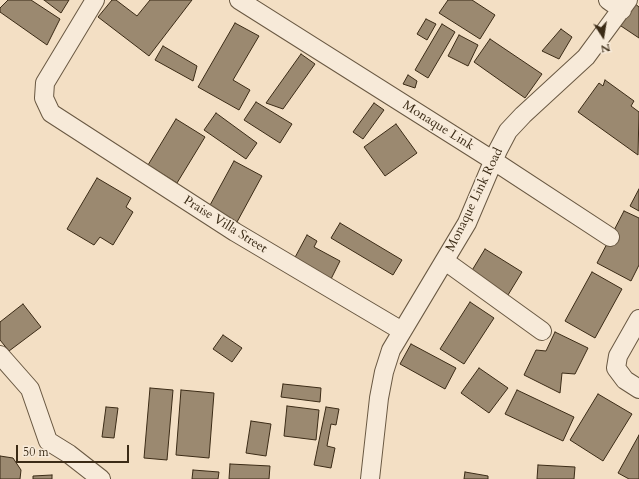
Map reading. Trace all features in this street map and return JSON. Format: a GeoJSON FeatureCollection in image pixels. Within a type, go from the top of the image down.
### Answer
{"type":"FeatureCollection","features":[{"type":"Feature","properties":{"kind":"street","name":"Praise Villa Street"},"geometry":{"type":"LineString","coordinates":[[95,0],[45,83],[44,98],[51,113],[235,232],[402,331]]}},
{"type":"Feature","properties":{"kind":"street","name":"Monaque Link"},"geometry":{"type":"LineString","coordinates":[[239,0],[494,161],[610,237]]}},
{"type":"Feature","properties":{"kind":"street","name":"Monaque Link Road"},"geometry":{"type":"LineString","coordinates":[[370,479],[384,372],[392,350],[445,261],[466,222],[508,131],[542,96],[586,57],[619,3]]}},
{"type":"Feature","properties":{"kind":"street"},"geometry":{"type":"LineString","coordinates":[[445,261],[542,332]]}},
{"type":"Feature","properties":{"kind":"street"},"geometry":{"type":"LineString","coordinates":[[639,319],[618,356],[616,368],[625,380],[639,389]]}},
{"type":"Feature","properties":{"kind":"street"},"geometry":{"type":"LineString","coordinates":[[0,355],[30,389],[48,441],[69,454],[101,479]]}},
{"type":"Feature","properties":{"kind":"building"},"geometry":{"type":"Polygon","coordinates":[[[8,0],[31,0],[60,19],[47,45],[0,12],[0,8],[8,0]]]}},
{"type":"Feature","properties":{"kind":"building"},"geometry":{"type":"Polygon","coordinates":[[[44,0],[69,0],[61,13],[44,0]]]}},
{"type":"Feature","properties":{"kind":"building"},"geometry":{"type":"Polygon","coordinates":[[[112,0],[116,0],[137,16],[150,0],[192,0],[149,56],[98,17],[112,0]]]}},
{"type":"Feature","properties":{"kind":"building"},"geometry":{"type":"Polygon","coordinates":[[[448,0],[472,0],[495,15],[480,39],[439,13],[448,0]]]}},
{"type":"Feature","properties":{"kind":"building"},"geometry":{"type":"Polygon","coordinates":[[[633,2],[639,7],[639,38],[618,24],[633,2]]]}},
{"type":"Feature","properties":{"kind":"building"},"geometry":{"type":"Polygon","coordinates":[[[426,19],[436,24],[427,40],[417,34],[426,19]]]}},
{"type":"Feature","properties":{"kind":"building"},"geometry":{"type":"Polygon","coordinates":[[[235,23],[259,36],[233,80],[250,90],[239,110],[198,87],[235,23]]]}},
{"type":"Feature","properties":{"kind":"building"},"geometry":{"type":"Polygon","coordinates":[[[442,24],[455,32],[428,78],[415,70],[442,24]]]}},
{"type":"Feature","properties":{"kind":"building"},"geometry":{"type":"Polygon","coordinates":[[[561,29],[572,37],[559,59],[542,51],[561,29]]]}},
{"type":"Feature","properties":{"kind":"building"},"geometry":{"type":"Polygon","coordinates":[[[459,35],[478,45],[468,66],[448,56],[459,35]]]}},
{"type":"Feature","properties":{"kind":"building"},"geometry":{"type":"Polygon","coordinates":[[[490,39],[542,74],[525,98],[474,62],[490,39]]]}},
{"type":"Feature","properties":{"kind":"building"},"geometry":{"type":"Polygon","coordinates":[[[163,46],[197,66],[193,81],[155,60],[163,46]]]}},
{"type":"Feature","properties":{"kind":"building"},"geometry":{"type":"Polygon","coordinates":[[[301,54],[315,64],[283,109],[266,103],[301,54]]]}},
{"type":"Feature","properties":{"kind":"building"},"geometry":{"type":"Polygon","coordinates":[[[408,75],[417,81],[415,88],[403,84],[408,75]]]}},
{"type":"Feature","properties":{"kind":"building"},"geometry":{"type":"Polygon","coordinates":[[[605,80],[634,101],[631,106],[639,112],[638,155],[578,112],[599,83],[603,86],[605,80]]]}},
{"type":"Feature","properties":{"kind":"building"},"geometry":{"type":"Polygon","coordinates":[[[256,102],[292,124],[280,143],[244,120],[256,102]]]}},
{"type":"Feature","properties":{"kind":"building"},"geometry":{"type":"Polygon","coordinates":[[[374,103],[384,110],[363,139],[353,132],[374,103]]]}},
{"type":"Feature","properties":{"kind":"building"},"geometry":{"type":"Polygon","coordinates":[[[216,113],[257,143],[246,159],[204,130],[216,113]]]}},
{"type":"Feature","properties":{"kind":"building"},"geometry":{"type":"Polygon","coordinates":[[[176,119],[205,137],[177,183],[148,165],[176,119]]]}},
{"type":"Feature","properties":{"kind":"building"},"geometry":{"type":"Polygon","coordinates":[[[396,124],[417,153],[385,176],[364,147],[396,124]]]}},
{"type":"Feature","properties":{"kind":"building"},"geometry":{"type":"Polygon","coordinates":[[[234,161],[262,176],[237,222],[209,207],[234,161]]]}},
{"type":"Feature","properties":{"kind":"building"},"geometry":{"type":"Polygon","coordinates":[[[97,178],[131,198],[126,207],[133,212],[113,245],[100,237],[94,245],[67,229],[97,178]]]}},
{"type":"Feature","properties":{"kind":"building"},"geometry":{"type":"Polygon","coordinates":[[[639,189],[639,211],[630,206],[639,189]]]}},
{"type":"Feature","properties":{"kind":"building"},"geometry":{"type":"Polygon","coordinates":[[[624,211],[639,218],[639,265],[631,281],[597,263],[624,211]]]}},
{"type":"Feature","properties":{"kind":"building"},"geometry":{"type":"Polygon","coordinates":[[[340,223],[402,260],[393,275],[331,238],[340,223]]]}},
{"type":"Feature","properties":{"kind":"building"},"geometry":{"type":"Polygon","coordinates":[[[307,235],[317,241],[314,247],[340,261],[329,283],[292,263],[307,235]]]}},
{"type":"Feature","properties":{"kind":"building"},"geometry":{"type":"Polygon","coordinates":[[[485,249],[522,272],[508,295],[471,272],[485,249]]]}},
{"type":"Feature","properties":{"kind":"building"},"geometry":{"type":"Polygon","coordinates":[[[592,272],[622,289],[595,338],[565,321],[592,272]]]}},
{"type":"Feature","properties":{"kind":"building"},"geometry":{"type":"Polygon","coordinates":[[[470,302],[494,318],[464,364],[440,349],[470,302]]]}},
{"type":"Feature","properties":{"kind":"building"},"geometry":{"type":"Polygon","coordinates":[[[23,304],[41,327],[9,351],[0,340],[0,322],[23,304]]]}},
{"type":"Feature","properties":{"kind":"building"},"geometry":{"type":"Polygon","coordinates":[[[555,332],[588,348],[575,374],[562,373],[560,393],[524,375],[536,350],[546,351],[555,332]]]}},
{"type":"Feature","properties":{"kind":"building"},"geometry":{"type":"Polygon","coordinates":[[[223,335],[242,348],[232,362],[213,349],[223,335]]]}},
{"type":"Feature","properties":{"kind":"building"},"geometry":{"type":"Polygon","coordinates":[[[411,344],[456,368],[445,389],[400,364],[411,344]]]}},
{"type":"Feature","properties":{"kind":"building"},"geometry":{"type":"Polygon","coordinates":[[[479,368],[508,388],[489,413],[461,393],[479,368]]]}},
{"type":"Feature","properties":{"kind":"building"},"geometry":{"type":"Polygon","coordinates":[[[283,384],[321,388],[320,402],[281,397],[283,384]]]}},
{"type":"Feature","properties":{"kind":"building"},"geometry":{"type":"Polygon","coordinates":[[[150,388],[173,390],[167,460],[144,458],[150,388]]]}},
{"type":"Feature","properties":{"kind":"building"},"geometry":{"type":"Polygon","coordinates":[[[181,390],[214,393],[209,458],[176,455],[181,390]]]}},
{"type":"Feature","properties":{"kind":"building"},"geometry":{"type":"Polygon","coordinates":[[[517,390],[574,417],[563,441],[505,414],[517,390]]]}},
{"type":"Feature","properties":{"kind":"building"},"geometry":{"type":"Polygon","coordinates":[[[598,394],[632,414],[603,461],[570,440],[598,394]]]}},
{"type":"Feature","properties":{"kind":"building"},"geometry":{"type":"Polygon","coordinates":[[[287,406],[319,410],[316,440],[284,436],[287,406]]]}},
{"type":"Feature","properties":{"kind":"building"},"geometry":{"type":"Polygon","coordinates":[[[106,407],[118,408],[114,438],[102,437],[106,407]]]}},
{"type":"Feature","properties":{"kind":"building"},"geometry":{"type":"Polygon","coordinates":[[[326,407],[339,409],[336,425],[331,424],[327,446],[335,448],[331,468],[314,465],[326,407]]]}},
{"type":"Feature","properties":{"kind":"building"},"geometry":{"type":"Polygon","coordinates":[[[251,421],[271,424],[266,456],[246,453],[251,421]]]}},
{"type":"Feature","properties":{"kind":"building"},"geometry":{"type":"Polygon","coordinates":[[[639,435],[639,479],[629,479],[618,473],[639,435]]]}},
{"type":"Feature","properties":{"kind":"building"},"geometry":{"type":"Polygon","coordinates":[[[0,456],[13,458],[21,470],[20,479],[0,479],[0,456]]]}},
{"type":"Feature","properties":{"kind":"building"},"geometry":{"type":"Polygon","coordinates":[[[230,464],[270,466],[269,479],[229,479],[230,464]]]}},
{"type":"Feature","properties":{"kind":"building"},"geometry":{"type":"Polygon","coordinates":[[[538,465],[575,467],[574,479],[537,479],[538,465]]]}},
{"type":"Feature","properties":{"kind":"building"},"geometry":{"type":"Polygon","coordinates":[[[193,470],[219,472],[218,479],[192,479],[193,470]]]}},
{"type":"Feature","properties":{"kind":"building"},"geometry":{"type":"Polygon","coordinates":[[[465,472],[488,476],[488,479],[464,479],[465,472]]]}},
{"type":"Feature","properties":{"kind":"building"},"geometry":{"type":"Polygon","coordinates":[[[52,475],[52,479],[33,479],[33,476],[52,475]]]}}]}
